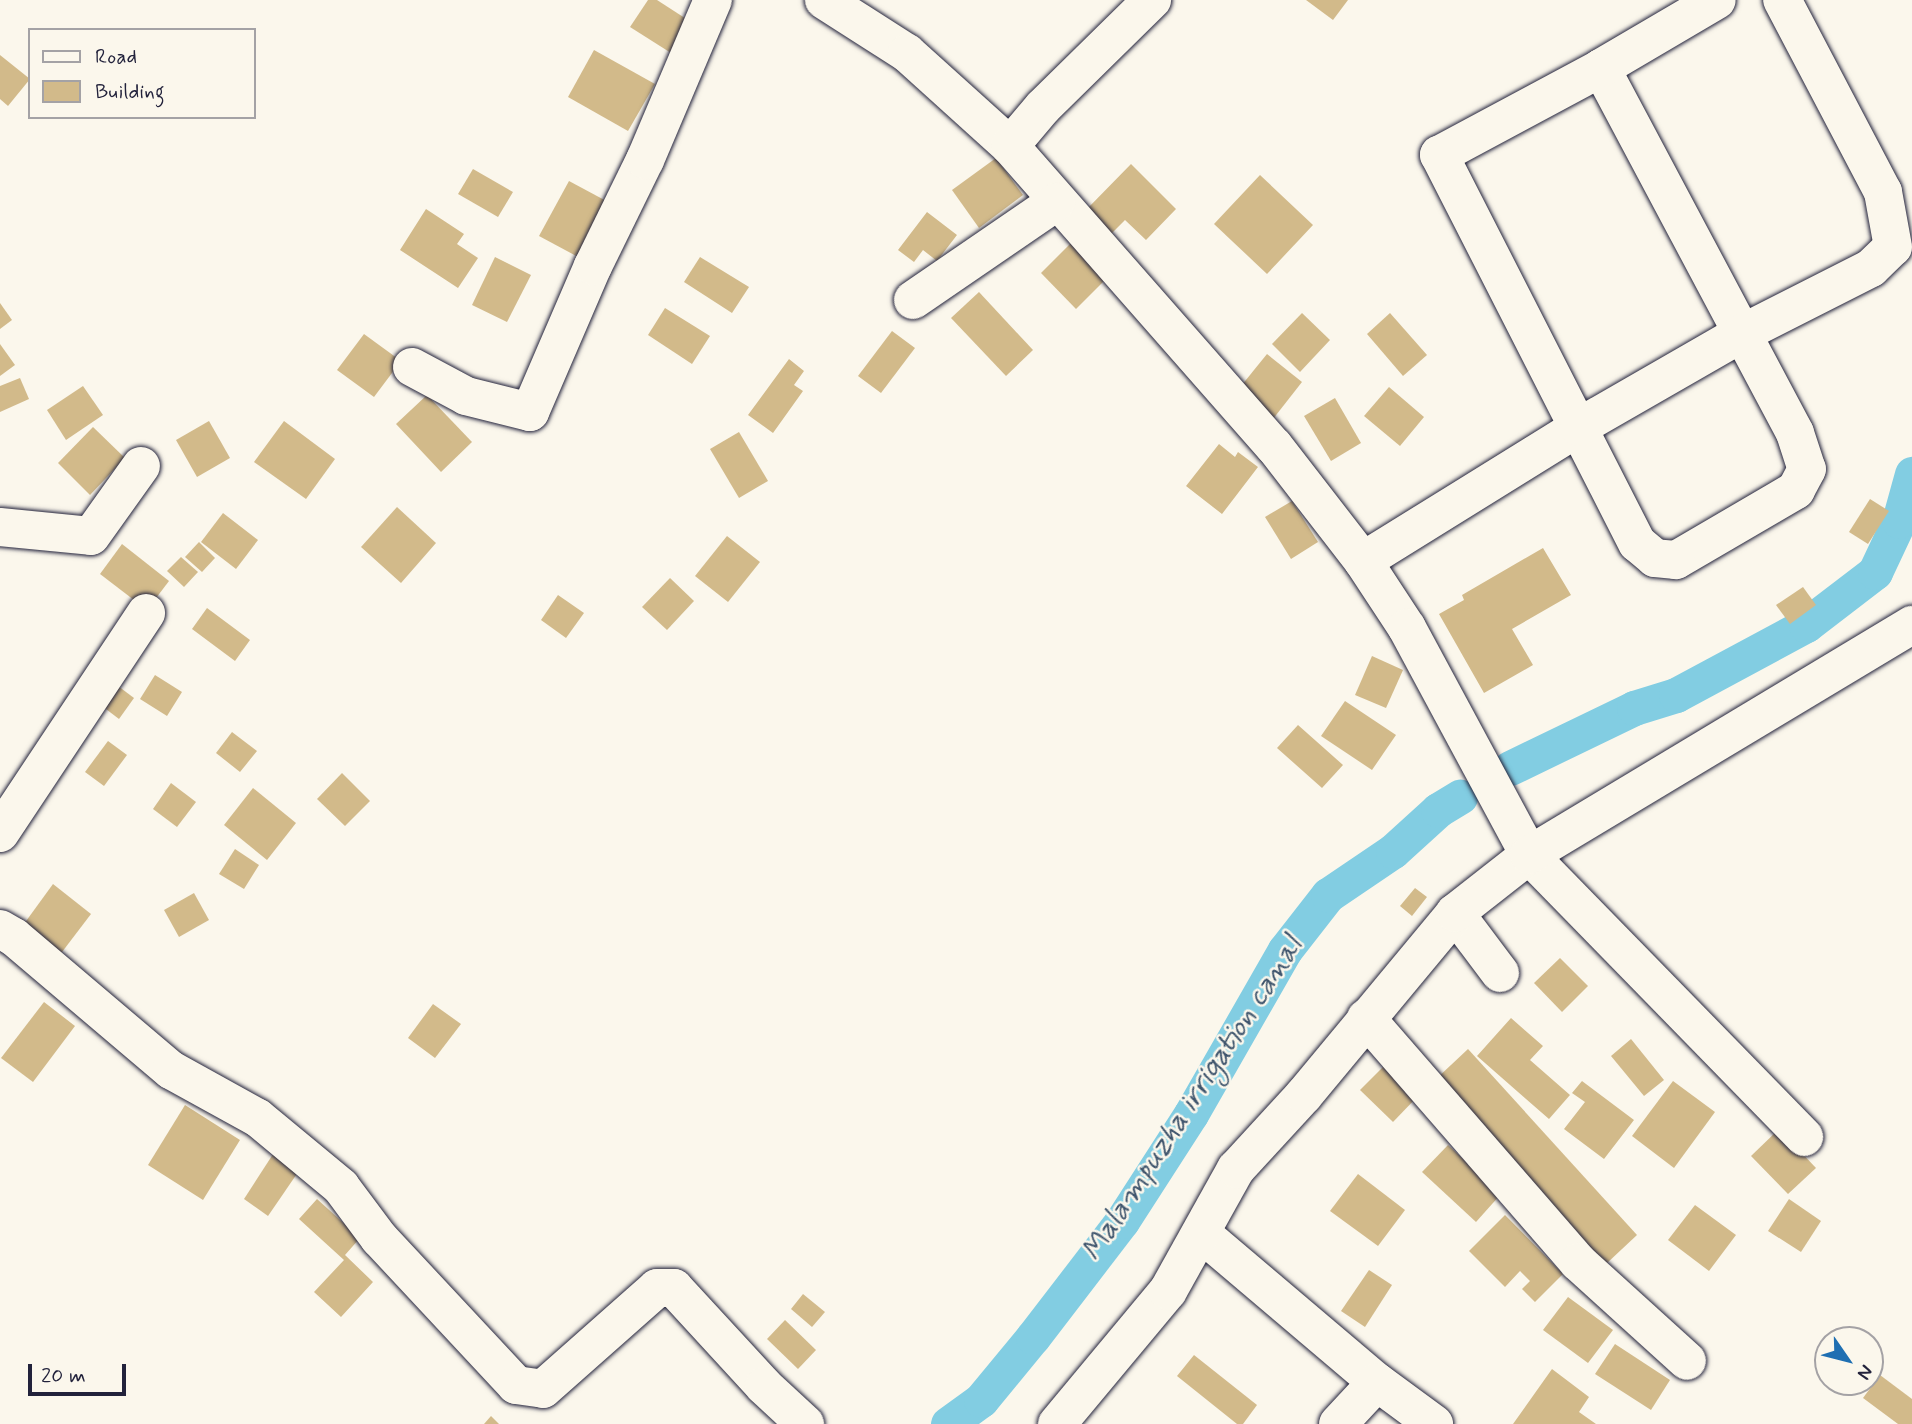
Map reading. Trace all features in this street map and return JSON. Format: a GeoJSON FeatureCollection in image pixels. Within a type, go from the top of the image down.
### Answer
{"type":"FeatureCollection","features":[{"type":"Feature","properties":{"kind":"street"},"geometry":{"type":"LineString","coordinates":[[412,366],[466,396],[530,412],[593,266],[645,160],[713,0]]}},
{"type":"Feature","properties":{"kind":"street"},"geometry":{"type":"LineString","coordinates":[[824,0],[907,53],[1010,146],[1056,202],[1274,446],[1363,561],[1407,628],[1529,855],[1804,1137]]}},
{"type":"Feature","properties":{"kind":"street"},"geometry":{"type":"LineString","coordinates":[[1010,146],[1043,107],[1152,0]]}},
{"type":"Feature","properties":{"kind":"street"},"geometry":{"type":"LineString","coordinates":[[1601,68],[1795,433],[1807,469],[1796,490],[1676,560],[1655,558],[1637,543],[1439,155],[1601,68],[1717,0]]}},
{"type":"Feature","properties":{"kind":"street"},"geometry":{"type":"LineString","coordinates":[[1363,561],[1579,427],[1741,334],[1871,268],[1894,247],[1883,192],[1782,0]]}},
{"type":"Feature","properties":{"kind":"street"},"geometry":{"type":"LineString","coordinates":[[914,300],[1056,202]]}},
{"type":"Feature","properties":{"kind":"street"},"geometry":{"type":"LineString","coordinates":[[0,527],[91,536],[141,466]]}},
{"type":"Feature","properties":{"kind":"street"},"geometry":{"type":"LineString","coordinates":[[0,833],[146,613]]}},
{"type":"Feature","properties":{"kind":"street"},"geometry":{"type":"LineString","coordinates":[[1057,1424],[1168,1291],[1236,1169],[1304,1095],[1455,913],[1529,855],[1912,625]]}},
{"type":"Feature","properties":{"kind":"street"},"geometry":{"type":"LineString","coordinates":[[1455,913],[1500,973]]}},
{"type":"Feature","properties":{"kind":"street"},"geometry":{"type":"LineString","coordinates":[[0,929],[14,937],[171,1070],[258,1118],[341,1187],[379,1238],[516,1385],[542,1390],[657,1287],[674,1288],[764,1385],[805,1424]]}},
{"type":"Feature","properties":{"kind":"street"},"geometry":{"type":"LineString","coordinates":[[1366,1017],[1578,1262],[1687,1361]]}},
{"type":"Feature","properties":{"kind":"street"},"geometry":{"type":"LineString","coordinates":[[1201,1233],[1377,1382],[1434,1424]]}},
{"type":"Feature","properties":{"kind":"street"},"geometry":{"type":"LineString","coordinates":[[1338,1424],[1377,1382]]}},
{"type":"Feature","properties":{"kind":"building"},"geometry":{"type":"Polygon","coordinates":[[[648,0],[657,0],[691,22],[671,53],[630,27],[648,0]]]}},
{"type":"Feature","properties":{"kind":"building"},"geometry":{"type":"Polygon","coordinates":[[[1306,0],[1348,0],[1333,20],[1306,0]]]}},
{"type":"Feature","properties":{"kind":"building"},"geometry":{"type":"Polygon","coordinates":[[[594,50],[655,84],[628,131],[568,97],[594,50]]]}},
{"type":"Feature","properties":{"kind":"building"},"geometry":{"type":"Polygon","coordinates":[[[0,55],[28,77],[28,81],[8,106],[0,99],[0,55]]]}},
{"type":"Feature","properties":{"kind":"building"},"geometry":{"type":"Polygon","coordinates":[[[996,158],[1023,195],[979,228],[952,190],[996,158]]]}},
{"type":"Feature","properties":{"kind":"building"},"geometry":{"type":"Polygon","coordinates":[[[1131,164],[1176,209],[1146,240],[1125,220],[1111,234],[1086,210],[1131,164]]]}},
{"type":"Feature","properties":{"kind":"building"},"geometry":{"type":"Polygon","coordinates":[[[473,169],[513,192],[498,217],[458,194],[473,169]]]}},
{"type":"Feature","properties":{"kind":"building"},"geometry":{"type":"Polygon","coordinates":[[[1260,175],[1313,225],[1267,274],[1214,224],[1260,175]]]}},
{"type":"Feature","properties":{"kind":"building"},"geometry":{"type":"Polygon","coordinates":[[[569,181],[610,203],[580,258],[539,236],[569,181]]]}},
{"type":"Feature","properties":{"kind":"building"},"geometry":{"type":"Polygon","coordinates":[[[426,209],[464,234],[457,244],[478,258],[458,288],[400,250],[426,209]]]}},
{"type":"Feature","properties":{"kind":"building"},"geometry":{"type":"Polygon","coordinates":[[[927,212],[957,235],[937,261],[923,250],[914,262],[898,250],[927,212]]]}},
{"type":"Feature","properties":{"kind":"building"},"geometry":{"type":"Polygon","coordinates":[[[1072,242],[1107,278],[1076,309],[1041,273],[1072,242]]]}},
{"type":"Feature","properties":{"kind":"building"},"geometry":{"type":"Polygon","coordinates":[[[495,257],[531,275],[507,322],[472,305],[495,257]]]}},
{"type":"Feature","properties":{"kind":"building"},"geometry":{"type":"Polygon","coordinates":[[[700,257],[749,287],[732,313],[684,282],[700,257]]]}},
{"type":"Feature","properties":{"kind":"building"},"geometry":{"type":"Polygon","coordinates":[[[979,292],[1033,350],[1006,376],[951,318],[979,292]]]}},
{"type":"Feature","properties":{"kind":"building"},"geometry":{"type":"Polygon","coordinates":[[[0,303],[12,320],[0,329],[0,303]]]}},
{"type":"Feature","properties":{"kind":"building"},"geometry":{"type":"Polygon","coordinates":[[[665,308],[710,336],[692,364],[648,335],[665,308]]]}},
{"type":"Feature","properties":{"kind":"building"},"geometry":{"type":"Polygon","coordinates":[[[1302,313],[1330,340],[1300,372],[1272,344],[1302,313]]]}},
{"type":"Feature","properties":{"kind":"building"},"geometry":{"type":"Polygon","coordinates":[[[1390,313],[1427,355],[1403,376],[1367,334],[1390,313]]]}},
{"type":"Feature","properties":{"kind":"building"},"geometry":{"type":"Polygon","coordinates":[[[892,331],[915,348],[881,393],[858,376],[892,331]]]}},
{"type":"Feature","properties":{"kind":"building"},"geometry":{"type":"Polygon","coordinates":[[[364,334],[401,361],[374,397],[337,370],[364,334]]]}},
{"type":"Feature","properties":{"kind":"building"},"geometry":{"type":"Polygon","coordinates":[[[0,344],[15,365],[0,376],[0,344]]]}},
{"type":"Feature","properties":{"kind":"building"},"geometry":{"type":"Polygon","coordinates":[[[1267,354],[1302,382],[1273,419],[1237,391],[1267,354]]]}},
{"type":"Feature","properties":{"kind":"building"},"geometry":{"type":"Polygon","coordinates":[[[789,359],[804,371],[794,385],[803,391],[773,433],[748,415],[789,359]]]}},
{"type":"Feature","properties":{"kind":"building"},"geometry":{"type":"Polygon","coordinates":[[[20,378],[29,399],[0,412],[0,386],[20,378]]]}},
{"type":"Feature","properties":{"kind":"building"},"geometry":{"type":"Polygon","coordinates":[[[83,386],[103,415],[66,440],[47,410],[83,386]]]}},
{"type":"Feature","properties":{"kind":"building"},"geometry":{"type":"Polygon","coordinates":[[[1389,387],[1424,417],[1400,446],[1364,416],[1389,387]]]}},
{"type":"Feature","properties":{"kind":"building"},"geometry":{"type":"Polygon","coordinates":[[[427,395],[472,442],[441,472],[396,424],[427,395]]]}},
{"type":"Feature","properties":{"kind":"building"},"geometry":{"type":"Polygon","coordinates":[[[1335,398],[1361,443],[1331,461],[1304,416],[1335,398]]]}},
{"type":"Feature","properties":{"kind":"building"},"geometry":{"type":"Polygon","coordinates":[[[209,421],[230,458],[197,477],[176,440],[209,421]]]}},
{"type":"Feature","properties":{"kind":"building"},"geometry":{"type":"Polygon","coordinates":[[[284,421],[335,459],[306,499],[254,462],[284,421]]]}},
{"type":"Feature","properties":{"kind":"building"},"geometry":{"type":"Polygon","coordinates":[[[93,427],[125,458],[90,495],[58,463],[93,427]]]}},
{"type":"Feature","properties":{"kind":"building"},"geometry":{"type":"Polygon","coordinates":[[[739,432],[768,481],[739,498],[710,449],[739,432]]]}},
{"type":"Feature","properties":{"kind":"building"},"geometry":{"type":"Polygon","coordinates":[[[1219,444],[1235,457],[1238,452],[1258,467],[1222,514],[1186,486],[1219,444]]]}},
{"type":"Feature","properties":{"kind":"building"},"geometry":{"type":"Polygon","coordinates":[[[1870,499],[1889,511],[1868,544],[1849,532],[1870,499]]]}},
{"type":"Feature","properties":{"kind":"building"},"geometry":{"type":"Polygon","coordinates":[[[1292,501],[1318,542],[1291,559],[1265,517],[1292,501]]]}},
{"type":"Feature","properties":{"kind":"building"},"geometry":{"type":"Polygon","coordinates":[[[397,507],[436,543],[401,583],[361,547],[397,507]]]}},
{"type":"Feature","properties":{"kind":"building"},"geometry":{"type":"Polygon","coordinates":[[[223,513],[258,540],[236,569],[201,542],[223,513]]]}},
{"type":"Feature","properties":{"kind":"building"},"geometry":{"type":"Polygon","coordinates":[[[727,536],[760,562],[728,602],[695,576],[727,536]]]}},
{"type":"Feature","properties":{"kind":"building"},"geometry":{"type":"Polygon","coordinates":[[[199,542],[215,558],[202,572],[185,557],[199,542]]]}},
{"type":"Feature","properties":{"kind":"building"},"geometry":{"type":"Polygon","coordinates":[[[122,544],[169,581],[147,610],[100,574],[122,544]]]}},
{"type":"Feature","properties":{"kind":"building"},"geometry":{"type":"Polygon","coordinates":[[[1543,548],[1571,595],[1512,629],[1533,665],[1484,693],[1439,614],[1464,600],[1462,595],[1543,548]]]}},
{"type":"Feature","properties":{"kind":"building"},"geometry":{"type":"Polygon","coordinates":[[[181,557],[198,572],[184,587],[167,571],[181,557]]]}},
{"type":"Feature","properties":{"kind":"building"},"geometry":{"type":"Polygon","coordinates":[[[670,578],[694,601],[667,630],[642,607],[670,578]]]}},
{"type":"Feature","properties":{"kind":"building"},"geometry":{"type":"Polygon","coordinates":[[[1803,587],[1816,605],[1790,624],[1776,605],[1803,587]]]}},
{"type":"Feature","properties":{"kind":"building"},"geometry":{"type":"Polygon","coordinates":[[[558,595],[584,613],[566,638],[541,620],[558,595]]]}},
{"type":"Feature","properties":{"kind":"building"},"geometry":{"type":"Polygon","coordinates":[[[207,608],[250,640],[235,661],[192,629],[207,608]]]}},
{"type":"Feature","properties":{"kind":"building"},"geometry":{"type":"Polygon","coordinates":[[[1372,656],[1403,670],[1386,708],[1355,695],[1372,656]]]}},
{"type":"Feature","properties":{"kind":"building"},"geometry":{"type":"Polygon","coordinates":[[[155,675],[182,692],[167,716],[140,699],[155,675]]]}},
{"type":"Feature","properties":{"kind":"building"},"geometry":{"type":"Polygon","coordinates":[[[118,686],[134,698],[119,719],[102,706],[118,686]]]}},
{"type":"Feature","properties":{"kind":"building"},"geometry":{"type":"Polygon","coordinates":[[[1345,701],[1396,735],[1372,770],[1321,736],[1345,701]]]}},
{"type":"Feature","properties":{"kind":"building"},"geometry":{"type":"Polygon","coordinates":[[[1298,725],[1343,765],[1322,788],[1277,748],[1298,725]]]}},
{"type":"Feature","properties":{"kind":"building"},"geometry":{"type":"Polygon","coordinates":[[[232,732],[257,751],[240,772],[216,753],[232,732]]]}},
{"type":"Feature","properties":{"kind":"building"},"geometry":{"type":"Polygon","coordinates":[[[108,741],[127,755],[104,786],[85,772],[108,741]]]}},
{"type":"Feature","properties":{"kind":"building"},"geometry":{"type":"Polygon","coordinates":[[[342,773],[370,801],[345,826],[317,799],[342,773]]]}},
{"type":"Feature","properties":{"kind":"building"},"geometry":{"type":"Polygon","coordinates":[[[171,783],[196,802],[177,827],[153,809],[171,783]]]}},
{"type":"Feature","properties":{"kind":"building"},"geometry":{"type":"Polygon","coordinates":[[[253,788],[296,823],[267,860],[224,825],[253,788]]]}},
{"type":"Feature","properties":{"kind":"building"},"geometry":{"type":"Polygon","coordinates":[[[235,849],[259,865],[244,889],[219,874],[235,849]]]}},
{"type":"Feature","properties":{"kind":"building"},"geometry":{"type":"Polygon","coordinates":[[[53,884],[91,914],[59,956],[21,928],[53,884]]]}},
{"type":"Feature","properties":{"kind":"building"},"geometry":{"type":"Polygon","coordinates":[[[1415,888],[1427,897],[1412,916],[1400,906],[1415,888]]]}},
{"type":"Feature","properties":{"kind":"building"},"geometry":{"type":"Polygon","coordinates":[[[194,893],[209,920],[179,937],[164,910],[194,893]]]}},
{"type":"Feature","properties":{"kind":"building"},"geometry":{"type":"Polygon","coordinates":[[[1560,958],[1588,986],[1562,1012],[1534,983],[1560,958]]]}},
{"type":"Feature","properties":{"kind":"building"},"geometry":{"type":"Polygon","coordinates":[[[44,1002],[75,1026],[33,1082],[1,1058],[44,1002]]]}},
{"type":"Feature","properties":{"kind":"building"},"geometry":{"type":"Polygon","coordinates":[[[433,1004],[461,1024],[435,1058],[408,1038],[433,1004]]]}},
{"type":"Feature","properties":{"kind":"building"},"geometry":{"type":"Polygon","coordinates":[[[1511,1018],[1543,1046],[1530,1060],[1570,1095],[1549,1119],[1477,1056],[1511,1018]]]}},
{"type":"Feature","properties":{"kind":"building"},"geometry":{"type":"Polygon","coordinates":[[[1631,1039],[1664,1080],[1644,1096],[1611,1056],[1631,1039]]]}},
{"type":"Feature","properties":{"kind":"building"},"geometry":{"type":"Polygon","coordinates":[[[1468,1049],[1637,1235],[1606,1264],[1435,1080],[1468,1049]]]}},
{"type":"Feature","properties":{"kind":"building"},"geometry":{"type":"Polygon","coordinates":[[[1387,1063],[1419,1095],[1393,1122],[1360,1090],[1387,1063]]]}},
{"type":"Feature","properties":{"kind":"building"},"geometry":{"type":"Polygon","coordinates":[[[1582,1081],[1634,1120],[1604,1159],[1564,1129],[1585,1102],[1572,1093],[1582,1081]]]}},
{"type":"Feature","properties":{"kind":"building"},"geometry":{"type":"Polygon","coordinates":[[[1673,1081],[1715,1112],[1674,1168],[1632,1136],[1673,1081]]]}},
{"type":"Feature","properties":{"kind":"building"},"geometry":{"type":"Polygon","coordinates":[[[185,1105],[240,1140],[203,1200],[148,1165],[185,1105]]]}},
{"type":"Feature","properties":{"kind":"building"},"geometry":{"type":"Polygon","coordinates":[[[1779,1129],[1816,1168],[1788,1194],[1751,1156],[1779,1129]]]}},
{"type":"Feature","properties":{"kind":"building"},"geometry":{"type":"Polygon","coordinates":[[[1448,1145],[1501,1194],[1476,1222],[1422,1172],[1448,1145]]]}},
{"type":"Feature","properties":{"kind":"building"},"geometry":{"type":"Polygon","coordinates":[[[277,1148],[303,1165],[268,1216],[244,1199],[277,1148]]]}},
{"type":"Feature","properties":{"kind":"building"},"geometry":{"type":"Polygon","coordinates":[[[1358,1174],[1405,1210],[1378,1246],[1330,1211],[1358,1174]]]}},
{"type":"Feature","properties":{"kind":"building"},"geometry":{"type":"Polygon","coordinates":[[[317,1199],[360,1238],[345,1255],[373,1282],[341,1317],[314,1292],[344,1260],[299,1219],[317,1199]]]}},
{"type":"Feature","properties":{"kind":"building"},"geometry":{"type":"Polygon","coordinates":[[[1789,1199],[1821,1221],[1801,1252],[1768,1231],[1789,1199]]]}},
{"type":"Feature","properties":{"kind":"building"},"geometry":{"type":"Polygon","coordinates":[[[1695,1205],[1736,1235],[1709,1271],[1668,1240],[1695,1205]]]}},
{"type":"Feature","properties":{"kind":"building"},"geometry":{"type":"Polygon","coordinates":[[[1505,1215],[1563,1274],[1535,1302],[1522,1289],[1530,1281],[1520,1271],[1505,1287],[1469,1251],[1505,1215]]]}},
{"type":"Feature","properties":{"kind":"building"},"geometry":{"type":"Polygon","coordinates":[[[1369,1270],[1392,1285],[1365,1327],[1341,1311],[1369,1270]]]}},
{"type":"Feature","properties":{"kind":"building"},"geometry":{"type":"Polygon","coordinates":[[[803,1294],[825,1312],[812,1327],[791,1309],[803,1294]]]}},
{"type":"Feature","properties":{"kind":"building"},"geometry":{"type":"Polygon","coordinates":[[[1568,1297],[1613,1330],[1588,1363],[1543,1330],[1568,1297]]]}},
{"type":"Feature","properties":{"kind":"building"},"geometry":{"type":"Polygon","coordinates":[[[785,1320],[816,1350],[798,1369],[767,1339],[785,1320]]]}},
{"type":"Feature","properties":{"kind":"building"},"geometry":{"type":"Polygon","coordinates":[[[1615,1344],[1670,1380],[1651,1410],[1595,1374],[1615,1344]]]}},
{"type":"Feature","properties":{"kind":"building"},"geometry":{"type":"Polygon","coordinates":[[[1194,1355],[1257,1405],[1243,1424],[1237,1424],[1177,1376],[1194,1355]]]}},
{"type":"Feature","properties":{"kind":"building"},"geometry":{"type":"Polygon","coordinates":[[[1552,1369],[1589,1397],[1579,1412],[1596,1424],[1513,1424],[1552,1369]]]}},
{"type":"Feature","properties":{"kind":"building"},"geometry":{"type":"Polygon","coordinates":[[[1884,1378],[1912,1399],[1912,1424],[1898,1424],[1863,1398],[1884,1396],[1884,1378]]]}},
{"type":"Feature","properties":{"kind":"building"},"geometry":{"type":"Polygon","coordinates":[[[491,1416],[499,1424],[484,1424],[491,1416]]]}},
{"type":"Feature","properties":{"kind":"waterway","name":"Malampuzha irrigation canal"},"geometry":{"type":"LineString","coordinates":[[1510,768],[1634,708],[1676,695],[1806,625],[1875,572],[1899,521],[1912,474]]}},
{"type":"Feature","properties":{"kind":"waterway","name":"Malampuzha irrigation canal"},"geometry":{"type":"LineString","coordinates":[[948,1424],[981,1400],[1122,1221],[1191,1114],[1285,950],[1328,895],[1393,851],[1438,810],[1460,797]]}}]}
